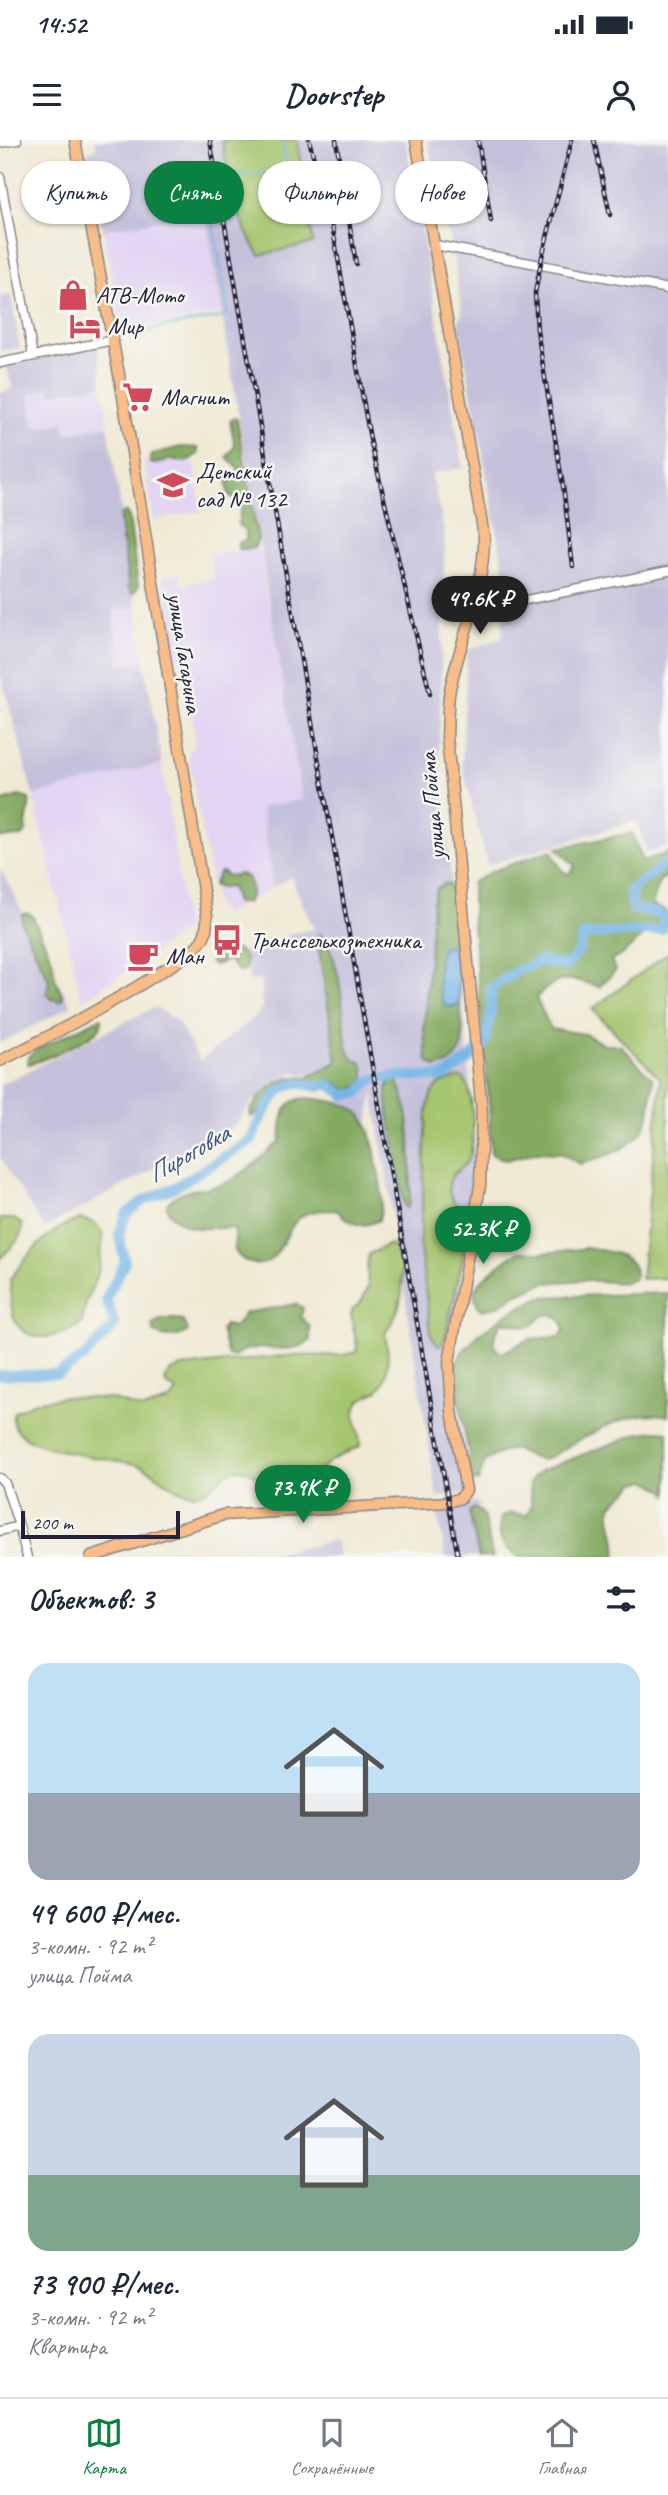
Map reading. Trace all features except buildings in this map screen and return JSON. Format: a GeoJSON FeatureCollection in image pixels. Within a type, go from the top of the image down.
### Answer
{"type":"FeatureCollection","features":[{"type":"Feature","properties":{"kind":"main road","name":"улица Гагарина"},"geometry":{"type":"LineString","coordinates":[[0,1061],[82,1019],[166,969],[194,949],[203,939],[207,925],[113,340],[75,140]]}},
{"type":"Feature","properties":{"kind":"main road","name":"улица Пойма"},"geometry":{"type":"LineString","coordinates":[[90,1557],[223,1515],[452,1501],[466,1493],[452,1411],[449,1362],[480,1186],[482,1112],[447,737],[449,693],[484,553],[484,536],[416,140]]}},
{"type":"Feature","properties":{"kind":"street"},"geometry":{"type":"LineString","coordinates":[[0,143],[17,140]]}},
{"type":"Feature","properties":{"kind":"street"},"geometry":{"type":"LineString","coordinates":[[0,177],[2,201],[33,356]]}},
{"type":"Feature","properties":{"kind":"street"},"geometry":{"type":"LineString","coordinates":[[435,245],[668,289]]}},
{"type":"Feature","properties":{"kind":"street"},"geometry":{"type":"LineString","coordinates":[[0,363],[113,340]]}},
{"type":"Feature","properties":{"kind":"street"},"geometry":{"type":"LineString","coordinates":[[471,611],[668,570]]}},
{"type":"Feature","properties":{"kind":"street"},"geometry":{"type":"LineString","coordinates":[[0,1478],[5,1483],[27,1557]]}},
{"type":"Feature","properties":{"kind":"street"},"geometry":{"type":"LineString","coordinates":[[0,1531],[19,1526]]}},
{"type":"Feature","properties":{"kind":"shaded area"},"geometry":{"type":"Polygon","coordinates":[[[95,140],[406,140],[410,161],[395,161],[395,224],[421,224],[463,468],[432,474],[445,535],[439,751],[474,1126],[474,1185],[451,1351],[454,1398],[474,1491],[437,1498],[373,1090],[364,1152],[348,1154],[336,1062],[307,1075],[293,1072],[275,1081],[252,1102],[236,1125],[44,1228],[0,1158],[0,1085],[155,1007],[177,1021],[200,1061],[259,1013],[262,1006],[261,979],[249,981],[244,950],[260,942],[288,938],[288,934],[314,929],[291,877],[273,887],[261,807],[302,800],[207,224],[244,224],[244,161],[144,161],[144,223],[103,230],[102,224],[130,224],[130,161],[90,161],[88,151],[96,149],[95,140]]]}},
{"type":"Feature","properties":{"kind":"shaded area"},"geometry":{"type":"Polygon","coordinates":[[[428,140],[668,140],[668,846],[647,853],[636,821],[487,865],[462,764],[467,655],[469,650],[502,637],[502,623],[509,596],[458,321],[462,314],[451,243],[445,224],[488,224],[488,161],[432,161],[428,140]]]}},
{"type":"Feature","properties":{"kind":"shaded area"},"geometry":{"type":"Polygon","coordinates":[[[144,223],[207,224],[221,313],[122,330],[103,230],[144,223]]]}},
{"type":"Feature","properties":{"kind":"shaded area"},"geometry":{"type":"Polygon","coordinates":[[[11,295],[20,348],[0,351],[0,297],[11,295]]]}},
{"type":"Feature","properties":{"kind":"shaded area"},"geometry":{"type":"Polygon","coordinates":[[[98,347],[102,385],[50,394],[49,389],[32,391],[29,396],[34,424],[38,429],[63,423],[66,434],[108,425],[136,607],[115,610],[114,624],[121,664],[144,661],[162,764],[33,795],[0,672],[0,393],[12,389],[7,366],[98,347]]]}},
{"type":"Feature","properties":{"kind":"shaded area"},"geometry":{"type":"Polygon","coordinates":[[[102,385],[108,425],[65,434],[51,427],[38,429],[34,424],[29,396],[32,391],[46,389],[50,394],[102,385]]]}},
{"type":"Feature","properties":{"kind":"shaded area","name":"Детский сад № 132"},"geometry":{"type":"Polygon","coordinates":[[[181,452],[192,453],[202,511],[154,520],[144,459],[181,452]]]}},
{"type":"Feature","properties":{"kind":"shaded area"},"geometry":{"type":"Polygon","coordinates":[[[259,547],[303,800],[262,807],[273,887],[226,915],[216,906],[188,754],[196,742],[181,659],[176,657],[163,576],[179,573],[182,585],[213,579],[210,554],[259,547]]]}},
{"type":"Feature","properties":{"kind":"shaded area"},"geometry":{"type":"Polygon","coordinates":[[[136,607],[144,661],[121,664],[114,624],[115,610],[136,607]]]}},
{"type":"Feature","properties":{"kind":"shaded area"},"geometry":{"type":"Polygon","coordinates":[[[162,764],[186,930],[82,1001],[33,795],[162,764]]]}},
{"type":"Feature","properties":{"kind":"shaded area"},"geometry":{"type":"Polygon","coordinates":[[[0,868],[71,1006],[0,1043],[0,868]]]}},
{"type":"Feature","properties":{"kind":"shaded area"},"geometry":{"type":"Polygon","coordinates":[[[478,1501],[489,1557],[445,1557],[437,1509],[478,1501]]]}},
{"type":"Feature","properties":{"kind":"shaded area"},"geometry":{"type":"Polygon","coordinates":[[[337,1540],[339,1557],[258,1557],[337,1540]]]}},
{"type":"Feature","properties":{"kind":"green space"},"geometry":{"type":"Polygon","coordinates":[[[222,140],[297,140],[300,161],[258,161],[258,224],[310,224],[313,243],[260,255],[243,224],[244,161],[226,161],[222,140]]]}},
{"type":"Feature","properties":{"kind":"green space"},"geometry":{"type":"Polygon","coordinates":[[[235,418],[258,540],[254,548],[238,549],[238,543],[246,540],[246,535],[244,529],[238,525],[241,508],[236,499],[231,498],[228,493],[227,480],[237,474],[239,469],[227,457],[235,446],[230,421],[235,418]]]}},
{"type":"Feature","properties":{"kind":"green space"},"geometry":{"type":"Polygon","coordinates":[[[181,447],[198,448],[198,454],[185,462],[172,459],[150,463],[153,454],[181,447]]]}},
{"type":"Feature","properties":{"kind":"green space"},"geometry":{"type":"Polygon","coordinates":[[[125,512],[129,517],[138,587],[133,594],[129,588],[120,522],[120,515],[125,512]]]}},
{"type":"Feature","properties":{"kind":"green space"},"geometry":{"type":"Polygon","coordinates":[[[19,796],[29,799],[26,831],[23,836],[0,838],[0,802],[19,796]]]}},
{"type":"Feature","properties":{"kind":"green space"},"geometry":{"type":"Polygon","coordinates":[[[632,833],[643,861],[668,853],[668,876],[660,880],[652,905],[666,911],[668,926],[662,934],[647,932],[623,954],[611,960],[616,970],[599,987],[580,981],[558,981],[536,998],[551,1029],[585,1034],[605,1045],[620,1045],[653,1079],[651,1104],[644,1129],[620,1149],[580,1164],[561,1153],[537,1152],[506,1160],[491,1154],[472,914],[472,883],[493,871],[551,850],[562,871],[569,874],[575,866],[557,848],[632,833]]]}},
{"type":"Feature","properties":{"kind":"green space"},"geometry":{"type":"Polygon","coordinates":[[[220,872],[227,876],[241,874],[248,878],[251,891],[246,903],[236,903],[231,887],[220,888],[213,885],[220,872]]]}},
{"type":"Feature","properties":{"kind":"green space"},"geometry":{"type":"Polygon","coordinates":[[[447,883],[451,887],[456,934],[452,946],[446,946],[455,1006],[459,1003],[463,1034],[459,1052],[454,1059],[435,1067],[427,1060],[424,1031],[433,901],[437,888],[447,883]]]}},
{"type":"Feature","properties":{"kind":"green space"},"geometry":{"type":"Polygon","coordinates":[[[22,915],[32,915],[52,959],[55,979],[63,997],[61,1001],[52,999],[47,994],[49,980],[22,924],[22,915]]]}},
{"type":"Feature","properties":{"kind":"green space"},"geometry":{"type":"Polygon","coordinates":[[[320,934],[328,945],[337,972],[347,1048],[352,1058],[362,1063],[363,1081],[348,1090],[333,1081],[316,1084],[287,1083],[278,1088],[260,1111],[251,1117],[250,1112],[259,1097],[278,1082],[291,1077],[307,1078],[337,1062],[317,938],[320,934]]]}},
{"type":"Feature","properties":{"kind":"green space"},"geometry":{"type":"Polygon","coordinates":[[[234,949],[241,952],[245,958],[244,971],[239,972],[228,960],[215,965],[210,963],[209,958],[220,950],[234,949]]]}},
{"type":"Feature","properties":{"kind":"green space"},"geometry":{"type":"Polygon","coordinates":[[[668,953],[668,1278],[641,1279],[661,1079],[592,1009],[668,953]]]}},
{"type":"Feature","properties":{"kind":"green space"},"geometry":{"type":"Polygon","coordinates":[[[100,1018],[101,1026],[86,1039],[28,1064],[29,1056],[35,1050],[100,1018]]]}},
{"type":"Feature","properties":{"kind":"green space"},"geometry":{"type":"Polygon","coordinates":[[[461,1077],[469,1092],[473,1117],[471,1153],[452,1177],[449,1190],[452,1199],[467,1218],[469,1228],[446,1335],[441,1345],[438,1345],[431,1335],[420,1247],[427,1111],[431,1095],[439,1084],[461,1077]]]}},
{"type":"Feature","properties":{"kind":"green space"},"geometry":{"type":"Polygon","coordinates":[[[394,1079],[405,1102],[410,1138],[410,1202],[407,1208],[404,1204],[387,1102],[387,1088],[394,1079]]]}},
{"type":"Feature","properties":{"kind":"green space"},"geometry":{"type":"Polygon","coordinates":[[[305,1098],[350,1107],[365,1121],[374,1147],[381,1187],[379,1220],[361,1225],[351,1222],[336,1210],[307,1213],[293,1224],[273,1258],[266,1263],[257,1264],[246,1261],[237,1254],[234,1229],[190,1227],[170,1213],[167,1204],[174,1197],[228,1182],[255,1163],[280,1141],[286,1108],[305,1098]]]}},
{"type":"Feature","properties":{"kind":"green space"},"geometry":{"type":"Polygon","coordinates":[[[0,1219],[14,1219],[22,1224],[22,1230],[18,1240],[0,1259],[0,1219]]]}},
{"type":"Feature","properties":{"kind":"green space"},"geometry":{"type":"Polygon","coordinates":[[[81,1219],[95,1223],[103,1233],[99,1269],[86,1303],[82,1323],[51,1336],[27,1333],[14,1318],[10,1279],[49,1235],[81,1219]]]}},
{"type":"Feature","properties":{"kind":"green space"},"geometry":{"type":"Polygon","coordinates":[[[390,1244],[395,1250],[402,1275],[400,1302],[385,1334],[388,1359],[386,1376],[378,1389],[360,1401],[356,1408],[360,1446],[332,1460],[301,1484],[288,1489],[274,1488],[252,1473],[240,1469],[228,1472],[202,1493],[187,1493],[138,1465],[41,1445],[24,1436],[14,1426],[14,1412],[35,1402],[63,1397],[110,1399],[143,1409],[171,1400],[177,1391],[167,1385],[165,1380],[171,1371],[182,1367],[282,1356],[344,1355],[356,1352],[351,1316],[368,1287],[369,1254],[390,1244]]]}},
{"type":"Feature","properties":{"kind":"green space"},"geometry":{"type":"Polygon","coordinates":[[[586,1248],[618,1254],[625,1258],[634,1269],[635,1278],[626,1283],[583,1280],[545,1283],[515,1295],[497,1307],[481,1310],[477,1303],[477,1286],[495,1268],[516,1254],[523,1251],[542,1253],[586,1248]]]}},
{"type":"Feature","properties":{"kind":"green space"},"geometry":{"type":"Polygon","coordinates":[[[668,1293],[668,1416],[655,1414],[630,1417],[593,1433],[546,1459],[536,1459],[510,1450],[485,1461],[478,1482],[471,1480],[466,1465],[469,1455],[453,1369],[462,1352],[480,1333],[510,1312],[541,1297],[668,1293]],[[542,1316],[527,1327],[502,1323],[495,1335],[495,1347],[502,1353],[529,1339],[560,1337],[564,1326],[554,1316],[542,1316]]]}},
{"type":"Feature","properties":{"kind":"green space"},"geometry":{"type":"Polygon","coordinates":[[[296,1304],[303,1308],[301,1317],[310,1327],[310,1341],[291,1348],[251,1349],[234,1357],[228,1356],[221,1330],[224,1325],[235,1327],[245,1313],[296,1304]]]}},
{"type":"Feature","properties":{"kind":"green space"},"geometry":{"type":"Polygon","coordinates":[[[163,1319],[182,1321],[188,1331],[171,1337],[154,1332],[152,1324],[163,1319]]]}},
{"type":"Feature","properties":{"kind":"green space"},"geometry":{"type":"Polygon","coordinates":[[[668,1432],[668,1495],[663,1489],[646,1480],[636,1483],[611,1506],[616,1557],[520,1557],[505,1546],[499,1530],[501,1517],[511,1513],[527,1515],[531,1503],[531,1482],[540,1471],[640,1433],[668,1432]]]}},
{"type":"Feature","properties":{"kind":"green space"},"geometry":{"type":"Polygon","coordinates":[[[473,1508],[483,1515],[493,1557],[479,1557],[469,1513],[473,1508]]]}},
{"type":"Feature","properties":{"kind":"water"},"geometry":{"type":"Polygon","coordinates":[[[452,946],[457,964],[459,1003],[452,1007],[444,1005],[439,984],[440,953],[442,947],[452,946]]]}},
{"type":"Feature","properties":{"kind":"waterway"},"geometry":{"type":"LineString","coordinates":[[244,176],[288,171],[282,140]]}},
{"type":"Feature","properties":{"kind":"waterway"},"geometry":{"type":"LineString","coordinates":[[124,334],[222,317],[228,312],[213,224]]}},
{"type":"Feature","properties":{"kind":"waterway","name":"Пироговка"},"geometry":{"type":"LineString","coordinates":[[0,1375],[58,1374],[84,1357],[115,1325],[106,1299],[125,1262],[119,1235],[126,1214],[143,1201],[175,1187],[252,1140],[263,1115],[281,1090],[296,1083],[314,1086],[329,1084],[344,1095],[358,1093],[372,1079],[402,1076],[443,1077],[469,1060],[485,1043],[491,1012],[491,988],[517,971],[541,961],[566,966],[579,951],[583,935],[661,930],[665,920],[658,913],[633,909],[630,890],[668,862]]}},
{"type":"Feature","properties":{"kind":"railway"},"geometry":{"type":"LineString","coordinates":[[210,140],[458,1557]]}},
{"type":"Feature","properties":{"kind":"railway"},"geometry":{"type":"LineString","coordinates":[[309,140],[333,230],[370,439],[430,694]]}},
{"type":"Feature","properties":{"kind":"railway"},"geometry":{"type":"LineString","coordinates":[[336,140],[356,264]]}},
{"type":"Feature","properties":{"kind":"railway"},"geometry":{"type":"LineString","coordinates":[[478,140],[491,221]]}},
{"type":"Feature","properties":{"kind":"railway"},"geometry":{"type":"LineString","coordinates":[[572,140],[535,293],[537,330],[563,486],[573,567]]}},
{"type":"Feature","properties":{"kind":"railway"},"geometry":{"type":"LineString","coordinates":[[594,140],[610,215]]}},
{"type":"Feature","properties":{"kind":"place","name":"АТВ-Мото"},"geometry":{"type":"Point","coordinates":[73,295]}},
{"type":"Feature","properties":{"kind":"place","name":"Мир"},"geometry":{"type":"Point","coordinates":[85,326]}},
{"type":"Feature","properties":{"kind":"place","name":"Магнит"},"geometry":{"type":"Point","coordinates":[138,397]}},
{"type":"Feature","properties":{"kind":"place","name":"Детский сад № 132"},"geometry":{"type":"Point","coordinates":[173,485]}},
{"type":"Feature","properties":{"kind":"place","name":"Транссельхозтехника"},"geometry":{"type":"Point","coordinates":[227,940]}},
{"type":"Feature","properties":{"kind":"place","name":"Ман"},"geometry":{"type":"Point","coordinates":[143,956]}}]}
